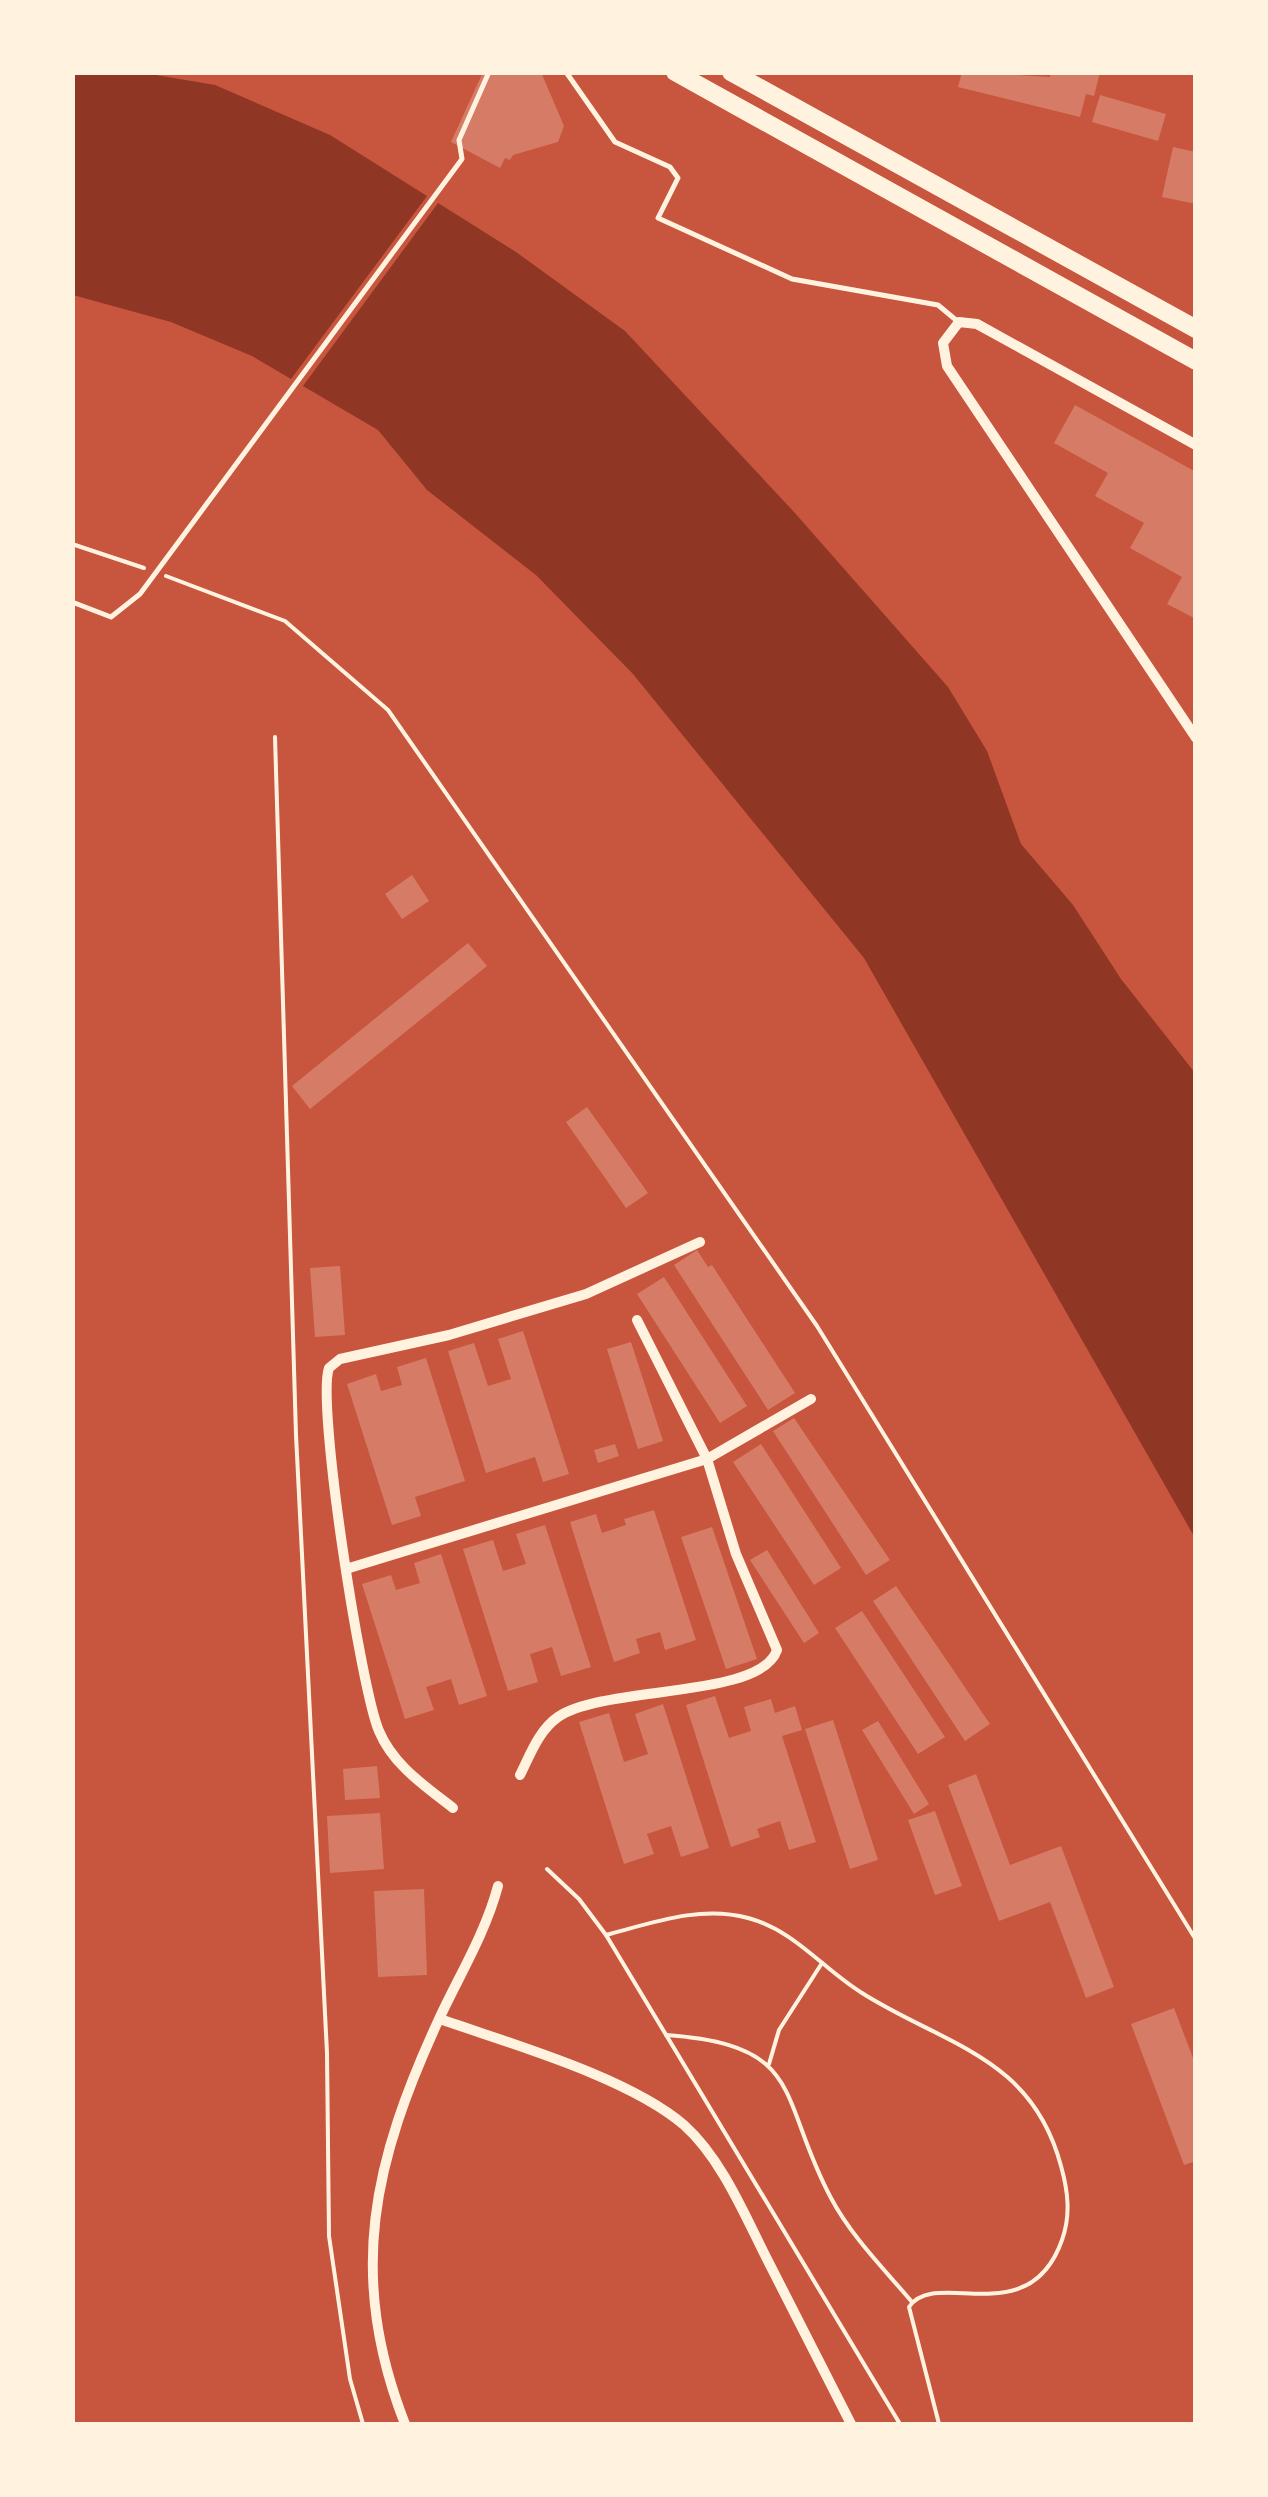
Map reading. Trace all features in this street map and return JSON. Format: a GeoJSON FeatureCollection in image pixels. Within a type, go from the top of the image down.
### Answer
{"type":"FeatureCollection","features":[{"type":"Feature","properties":{"kind":"highway"},"geometry":{"type":"LineString","coordinates":[[675,72],[1196,360]]}},
{"type":"Feature","properties":{"kind":"highway"},"geometry":{"type":"LineString","coordinates":[[731,72],[1196,329]]}},
{"type":"Feature","properties":{"kind":"street"},"geometry":{"type":"LineString","coordinates":[[1196,445],[977,324],[959,322],[943,342],[947,366],[1196,738]]}},
{"type":"Feature","properties":{"kind":"street"},"geometry":{"type":"LineString","coordinates":[[453,1808],[401,1764],[378,1731],[346,1569],[326,1375],[333,1363],[449,1335],[586,1294],[700,1242]]}},
{"type":"Feature","properties":{"kind":"street"},"geometry":{"type":"LineString","coordinates":[[520,1775],[546,1728],[570,1710],[617,1697],[739,1679],[772,1662],[776,1650],[774,1636],[741,1566],[706,1459],[637,1320]]}},
{"type":"Feature","properties":{"kind":"street"},"geometry":{"type":"LineString","coordinates":[[346,1569],[706,1459],[811,1400]]}},
{"type":"Feature","properties":{"kind":"street"},"geometry":{"type":"LineString","coordinates":[[405,2424],[380,2348],[373,2269],[374,2218],[390,2140],[440,2019],[480,1942],[498,1886]]}},
{"type":"Feature","properties":{"kind":"street"},"geometry":{"type":"LineString","coordinates":[[440,2019],[580,2071],[632,2094],[686,2127],[708,2154],[749,2223],[851,2424]]}},
{"type":"Feature","properties":{"kind":"lane"},"geometry":{"type":"LineString","coordinates":[[72,602],[111,617],[140,594],[462,159],[458,140],[489,72]]}},
{"type":"Feature","properties":{"kind":"lane"},"geometry":{"type":"LineString","coordinates":[[566,72],[616,142],[670,167],[678,178],[658,218],[792,280],[938,305],[959,322]]}},
{"type":"Feature","properties":{"kind":"path"},"geometry":{"type":"LineString","coordinates":[[72,544],[148,570]]}},
{"type":"Feature","properties":{"kind":"path"},"geometry":{"type":"LineString","coordinates":[[164,575],[285,621],[388,710],[818,1326],[1196,1940]]}},
{"type":"Feature","properties":{"kind":"path"},"geometry":{"type":"LineString","coordinates":[[275,736],[295,1416],[327,2053],[330,2236],[350,2379],[363,2424]]}},
{"type":"Feature","properties":{"kind":"path"},"geometry":{"type":"LineString","coordinates":[[547,1869],[579,1899],[606,1935],[900,2424]]}},
{"type":"Feature","properties":{"kind":"path"},"geometry":{"type":"LineString","coordinates":[[606,1935],[697,1914],[730,1914],[774,1928],[874,2001],[958,2040],[998,2068],[1040,2116],[1066,2186],[1063,2238],[1038,2279],[1006,2292],[932,2295],[912,2302]]}},
{"type":"Feature","properties":{"kind":"path"},"geometry":{"type":"LineString","coordinates":[[768,2064],[779,2030],[822,1962]]}},
{"type":"Feature","properties":{"kind":"path"},"geometry":{"type":"LineString","coordinates":[[666,2036],[744,2049],[768,2064],[784,2086],[838,2210],[912,2302],[910,2324],[939,2424]]}},
{"type":"Feature","properties":{"kind":"shaded area"},"geometry":{"type":"Polygon","coordinates":[[[72,73],[144,73],[215,85],[330,135],[516,252],[625,331],[794,512],[948,687],[987,751],[1021,844],[1073,905],[1121,979],[1195,1073],[1195,1538],[864,958],[633,674],[536,575],[427,490],[378,430],[252,356],[171,322],[73,295],[72,73]]]}},
{"type":"Feature","properties":{"kind":"pier"},"geometry":{"type":"Polygon","coordinates":[[[430,192],[441,199],[300,390],[288,383],[430,192]]]}},
{"type":"Feature","properties":{"kind":"building"},"geometry":{"type":"Polygon","coordinates":[[[483,72],[541,72],[564,126],[558,142],[513,155],[510,160],[505,158],[500,168],[451,142],[483,72]]]}},
{"type":"Feature","properties":{"kind":"building"},"geometry":{"type":"Polygon","coordinates":[[[962,72],[1050,77],[1051,72],[1100,72],[1094,96],[1086,94],[1080,117],[958,87],[962,72]]]}},
{"type":"Feature","properties":{"kind":"building"},"geometry":{"type":"Polygon","coordinates":[[[1100,95],[1166,114],[1158,141],[1092,122],[1100,95]]]}},
{"type":"Feature","properties":{"kind":"building"},"geometry":{"type":"Polygon","coordinates":[[[1173,147],[1196,152],[1196,204],[1162,197],[1173,147]]]}},
{"type":"Feature","properties":{"kind":"building"},"geometry":{"type":"Polygon","coordinates":[[[1075,405],[1196,472],[1196,619],[1167,604],[1182,577],[1130,548],[1144,523],[1095,496],[1108,473],[1054,443],[1075,405]]]}},
{"type":"Feature","properties":{"kind":"building"},"geometry":{"type":"Polygon","coordinates":[[[412,875],[429,901],[402,919],[385,894],[412,875]]]}},
{"type":"Feature","properties":{"kind":"building"},"geometry":{"type":"Polygon","coordinates":[[[468,943],[487,966],[310,1109],[292,1086],[468,943]]]}},
{"type":"Feature","properties":{"kind":"building"},"geometry":{"type":"Polygon","coordinates":[[[587,1107],[648,1193],[626,1208],[566,1122],[587,1107]]]}},
{"type":"Feature","properties":{"kind":"building"},"geometry":{"type":"Polygon","coordinates":[[[697,1250],[708,1267],[712,1265],[795,1393],[768,1410],[674,1265],[697,1250]]]}},
{"type":"Feature","properties":{"kind":"building"},"geometry":{"type":"Polygon","coordinates":[[[340,1266],[345,1335],[315,1337],[310,1268],[340,1266]]]}},
{"type":"Feature","properties":{"kind":"building"},"geometry":{"type":"Polygon","coordinates":[[[664,1277],[747,1406],[720,1423],[637,1294],[664,1277]]]}},
{"type":"Feature","properties":{"kind":"building"},"geometry":{"type":"Polygon","coordinates":[[[523,1331],[569,1474],[543,1482],[535,1457],[486,1473],[448,1351],[474,1343],[488,1386],[511,1379],[498,1339],[523,1331]]]}},
{"type":"Feature","properties":{"kind":"building"},"geometry":{"type":"Polygon","coordinates":[[[631,1342],[663,1441],[638,1449],[607,1349],[631,1342]]]}},
{"type":"Feature","properties":{"kind":"building"},"geometry":{"type":"Polygon","coordinates":[[[426,1358],[465,1481],[415,1497],[421,1516],[392,1525],[347,1384],[376,1374],[381,1391],[402,1385],[397,1367],[426,1358]]]}},
{"type":"Feature","properties":{"kind":"building"},"geometry":{"type":"Polygon","coordinates":[[[794,1418],[890,1560],[866,1575],[773,1431],[794,1418]]]}},
{"type":"Feature","properties":{"kind":"building"},"geometry":{"type":"Polygon","coordinates":[[[615,1444],[619,1456],[598,1463],[594,1450],[615,1444]]]}},
{"type":"Feature","properties":{"kind":"building"},"geometry":{"type":"Polygon","coordinates":[[[761,1444],[841,1568],[814,1585],[733,1462],[761,1444]]]}},
{"type":"Feature","properties":{"kind":"building"},"geometry":{"type":"Polygon","coordinates":[[[654,1510],[696,1640],[665,1650],[660,1632],[636,1639],[640,1653],[614,1662],[570,1522],[596,1514],[602,1533],[626,1525],[624,1519],[654,1510]]]}},
{"type":"Feature","properties":{"kind":"building"},"geometry":{"type":"Polygon","coordinates":[[[545,1525],[591,1667],[561,1676],[552,1647],[530,1654],[538,1682],[508,1691],[463,1549],[493,1540],[503,1571],[526,1564],[516,1534],[545,1525]]]}},
{"type":"Feature","properties":{"kind":"building"},"geometry":{"type":"Polygon","coordinates":[[[712,1527],[757,1659],[726,1669],[681,1537],[712,1527]]]}},
{"type":"Feature","properties":{"kind":"building"},"geometry":{"type":"Polygon","coordinates":[[[767,1550],[819,1633],[804,1643],[750,1560],[767,1550]]]}},
{"type":"Feature","properties":{"kind":"building"},"geometry":{"type":"Polygon","coordinates":[[[441,1554],[487,1696],[459,1705],[451,1679],[426,1687],[434,1710],[405,1719],[362,1584],[391,1575],[396,1590],[420,1583],[414,1563],[441,1554]]]}},
{"type":"Feature","properties":{"kind":"building"},"geometry":{"type":"Polygon","coordinates":[[[896,1586],[990,1724],[965,1741],[873,1601],[896,1586]]]}},
{"type":"Feature","properties":{"kind":"building"},"geometry":{"type":"Polygon","coordinates":[[[862,1611],[945,1737],[918,1754],[835,1628],[862,1611]]]}},
{"type":"Feature","properties":{"kind":"building"},"geometry":{"type":"Polygon","coordinates":[[[715,1696],[729,1738],[751,1731],[744,1707],[771,1699],[775,1713],[795,1706],[802,1730],[782,1736],[816,1842],[789,1850],[780,1821],[757,1829],[760,1837],[731,1847],[686,1705],[715,1696]]]}},
{"type":"Feature","properties":{"kind":"building"},"geometry":{"type":"Polygon","coordinates":[[[663,1704],[709,1848],[681,1857],[671,1826],[647,1834],[654,1854],[624,1864],[579,1722],[609,1713],[624,1762],[648,1754],[635,1714],[663,1704]]]}},
{"type":"Feature","properties":{"kind":"building"},"geometry":{"type":"Polygon","coordinates":[[[833,1720],[878,1860],[850,1869],[805,1729],[833,1720]]]}},
{"type":"Feature","properties":{"kind":"building"},"geometry":{"type":"Polygon","coordinates":[[[878,1721],[929,1804],[914,1814],[862,1730],[878,1721]]]}},
{"type":"Feature","properties":{"kind":"building"},"geometry":{"type":"Polygon","coordinates":[[[377,1766],[380,1798],[345,1800],[343,1769],[377,1766]]]}},
{"type":"Feature","properties":{"kind":"building"},"geometry":{"type":"Polygon","coordinates":[[[976,1774],[1010,1865],[1061,1846],[1114,1987],[1086,1998],[1050,1902],[999,1921],[948,1785],[976,1774]]]}},
{"type":"Feature","properties":{"kind":"building"},"geometry":{"type":"Polygon","coordinates":[[[935,1811],[962,1886],[935,1895],[908,1820],[935,1811]]]}},
{"type":"Feature","properties":{"kind":"building"},"geometry":{"type":"Polygon","coordinates":[[[380,1813],[384,1869],[330,1873],[327,1816],[380,1813]]]}},
{"type":"Feature","properties":{"kind":"building"},"geometry":{"type":"Polygon","coordinates":[[[424,1889],[427,1975],[378,1977],[374,1891],[424,1889]]]}},
{"type":"Feature","properties":{"kind":"building"},"geometry":{"type":"Polygon","coordinates":[[[1174,2008],[1196,2066],[1196,2161],[1184,2165],[1131,2024],[1174,2008]]]}}]}
